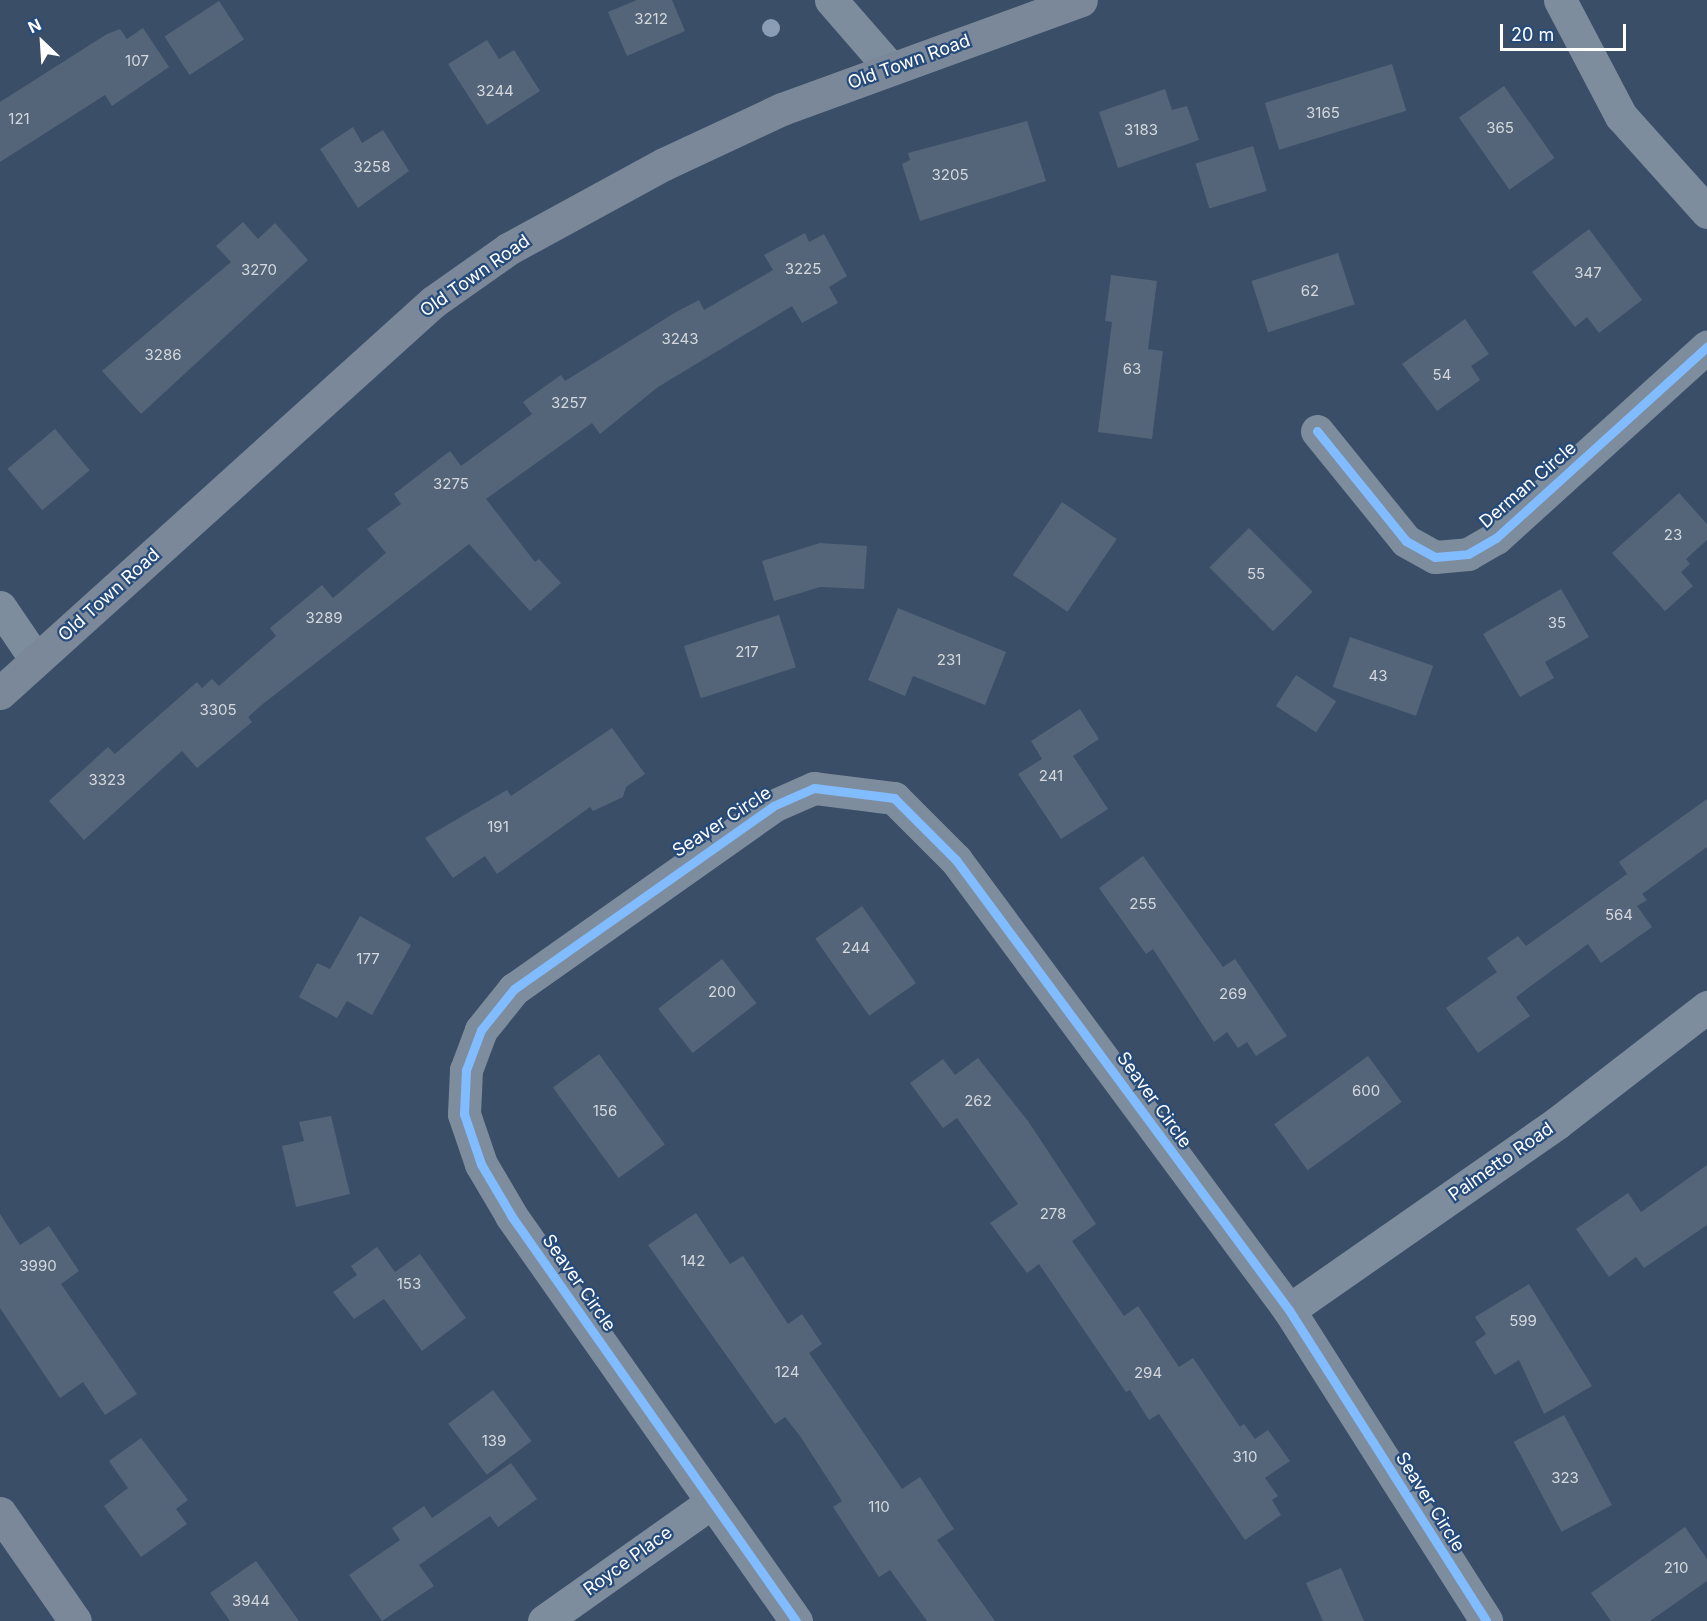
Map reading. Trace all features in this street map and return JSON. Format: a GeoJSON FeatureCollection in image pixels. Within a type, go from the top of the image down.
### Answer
{"type":"FeatureCollection","features":[{"type":"Feature","properties":{"kind":"main road","name":"Old Town Road"},"geometry":{"type":"LineString","coordinates":[[0,693],[433,302],[508,249],[664,164],[782,109],[1081,0]]}},
{"type":"Feature","properties":{"kind":"main road"},"geometry":{"type":"LineString","coordinates":[[0,1513],[75,1621]]}},
{"type":"Feature","properties":{"kind":"street"},"geometry":{"type":"LineString","coordinates":[[831,0],[891,69]]}},
{"type":"Feature","properties":{"kind":"street"},"geometry":{"type":"LineString","coordinates":[[1560,0],[1621,116],[1707,212]]}},
{"type":"Feature","properties":{"kind":"street","name":"Derman Circle"},"geometry":{"type":"LineString","coordinates":[[1317,431],[1406,540],[1435,557],[1468,554],[1496,538],[1707,347]]}},
{"type":"Feature","properties":{"kind":"street"},"geometry":{"type":"LineString","coordinates":[[0,607],[36,660]]}},
{"type":"Feature","properties":{"kind":"street","name":"Seaver Circle"},"geometry":{"type":"LineString","coordinates":[[796,1621],[481,1164],[464,1114],[466,1070],[481,1030],[514,989],[773,806],[814,788],[894,798],[926,826],[1289,1310],[1486,1621]]}},
{"type":"Feature","properties":{"kind":"street","name":"Palmetto Road"},"geometry":{"type":"LineString","coordinates":[[1289,1310],[1557,1123],[1707,1007]]}},
{"type":"Feature","properties":{"kind":"street","name":"Royce Place"},"geometry":{"type":"LineString","coordinates":[[544,1621],[712,1502]]}},
{"type":"Feature","properties":{"kind":"building"},"geometry":{"type":"Polygon","coordinates":[[[637,0],[672,0],[685,31],[627,56],[608,12],[637,0]]]}},
{"type":"Feature","properties":{"kind":"building"},"geometry":{"type":"Polygon","coordinates":[[[219,1],[244,40],[190,75],[164,36],[219,1]]]}},
{"type":"Feature","properties":{"kind":"building"},"geometry":{"type":"Polygon","coordinates":[[[143,28],[169,67],[112,106],[105,95],[0,162],[0,102],[107,34],[120,29],[127,39],[143,28]]]}},
{"type":"Feature","properties":{"kind":"building"},"geometry":{"type":"Polygon","coordinates":[[[487,40],[499,59],[514,50],[540,91],[487,125],[448,64],[487,40]]]}},
{"type":"Feature","properties":{"kind":"building"},"geometry":{"type":"Polygon","coordinates":[[[1392,64],[1406,111],[1279,150],[1265,103],[1392,64]]]}},
{"type":"Feature","properties":{"kind":"building"},"geometry":{"type":"Polygon","coordinates":[[[1504,86],[1554,158],[1509,190],[1459,118],[1504,86]]]}},
{"type":"Feature","properties":{"kind":"building"},"geometry":{"type":"Polygon","coordinates":[[[1165,89],[1172,110],[1187,106],[1199,140],[1118,168],[1099,112],[1165,89]]]}},
{"type":"Feature","properties":{"kind":"building"},"geometry":{"type":"Polygon","coordinates":[[[1027,121],[1046,181],[920,221],[902,164],[910,160],[908,153],[1027,121]]]}},
{"type":"Feature","properties":{"kind":"building"},"geometry":{"type":"Polygon","coordinates":[[[353,127],[362,143],[383,130],[409,171],[358,208],[320,149],[353,127]]]}},
{"type":"Feature","properties":{"kind":"building"},"geometry":{"type":"Polygon","coordinates":[[[1253,146],[1267,191],[1209,208],[1196,164],[1253,146]]]}},
{"type":"Feature","properties":{"kind":"building"},"geometry":{"type":"Polygon","coordinates":[[[243,222],[258,239],[275,223],[308,260],[141,414],[102,371],[231,262],[216,246],[243,222]]]}},
{"type":"Feature","properties":{"kind":"building"},"geometry":{"type":"Polygon","coordinates":[[[1589,229],[1642,300],[1599,333],[1587,317],[1575,327],[1532,272],[1589,229]]]}},
{"type":"Feature","properties":{"kind":"building"},"geometry":{"type":"Polygon","coordinates":[[[805,233],[809,242],[824,234],[847,276],[829,287],[838,303],[802,323],[792,306],[658,387],[600,434],[592,423],[486,499],[535,562],[539,559],[561,583],[530,611],[469,544],[264,703],[248,717],[252,722],[197,768],[182,751],[84,840],[49,801],[108,747],[115,754],[197,682],[202,688],[212,679],[219,686],[276,636],[270,628],[322,585],[333,598],[386,553],[367,529],[401,504],[394,494],[450,451],[461,466],[532,414],[523,402],[561,375],[565,381],[676,312],[699,300],[704,310],[773,270],[764,255],[805,233]]]}},
{"type":"Feature","properties":{"kind":"building"},"geometry":{"type":"Polygon","coordinates":[[[1338,253],[1355,304],[1268,332],[1251,281],[1338,253]]]}},
{"type":"Feature","properties":{"kind":"building"},"geometry":{"type":"Polygon","coordinates":[[[1111,275],[1157,281],[1148,349],[1163,351],[1152,439],[1098,432],[1112,322],[1105,321],[1111,275]]]}},
{"type":"Feature","properties":{"kind":"building"},"geometry":{"type":"Polygon","coordinates":[[[1465,319],[1489,354],[1471,366],[1480,380],[1437,411],[1402,364],[1465,319]]]}},
{"type":"Feature","properties":{"kind":"building"},"geometry":{"type":"Polygon","coordinates":[[[55,429],[90,470],[42,510],[8,469],[55,429]]]}},
{"type":"Feature","properties":{"kind":"building"},"geometry":{"type":"Polygon","coordinates":[[[1679,493],[1707,524],[1707,540],[1686,559],[1690,564],[1681,572],[1693,586],[1665,611],[1612,553],[1679,493]]]}},
{"type":"Feature","properties":{"kind":"building"},"geometry":{"type":"Polygon","coordinates":[[[1062,502],[1117,539],[1068,612],[1013,575],[1062,502]]]}},
{"type":"Feature","properties":{"kind":"building"},"geometry":{"type":"Polygon","coordinates":[[[1249,528],[1313,592],[1273,631],[1209,568],[1249,528]]]}},
{"type":"Feature","properties":{"kind":"building"},"geometry":{"type":"Polygon","coordinates":[[[820,543],[867,546],[864,589],[820,587],[774,601],[762,561],[820,543]]]}},
{"type":"Feature","properties":{"kind":"building"},"geometry":{"type":"Polygon","coordinates":[[[1561,589],[1589,637],[1545,662],[1554,678],[1520,697],[1483,634],[1561,589]]]}},
{"type":"Feature","properties":{"kind":"building"},"geometry":{"type":"Polygon","coordinates":[[[898,608],[1006,652],[985,705],[913,676],[905,696],[868,680],[898,608]]]}},
{"type":"Feature","properties":{"kind":"building"},"geometry":{"type":"Polygon","coordinates":[[[779,615],[796,667],[701,698],[684,646],[779,615]]]}},
{"type":"Feature","properties":{"kind":"building"},"geometry":{"type":"Polygon","coordinates":[[[1350,637],[1433,666],[1416,716],[1333,687],[1350,637]]]}},
{"type":"Feature","properties":{"kind":"building"},"geometry":{"type":"Polygon","coordinates":[[[1296,675],[1336,701],[1316,732],[1276,706],[1296,675]]]}},
{"type":"Feature","properties":{"kind":"building"},"geometry":{"type":"Polygon","coordinates":[[[1080,709],[1099,739],[1073,756],[1108,809],[1061,839],[1018,774],[1042,759],[1031,741],[1080,709]]]}},
{"type":"Feature","properties":{"kind":"building"},"geometry":{"type":"Polygon","coordinates":[[[612,728],[645,774],[626,787],[623,797],[593,811],[590,807],[497,874],[485,856],[453,878],[425,838],[507,790],[511,796],[612,728]]]}},
{"type":"Feature","properties":{"kind":"building"},"geometry":{"type":"Polygon","coordinates":[[[1707,799],[1707,847],[1642,894],[1647,900],[1637,906],[1652,927],[1601,963],[1588,944],[1516,997],[1530,1016],[1478,1053],[1446,1008],[1497,972],[1487,958],[1518,936],[1526,946],[1627,874],[1630,878],[1619,862],[1707,799]]]}},
{"type":"Feature","properties":{"kind":"building"},"geometry":{"type":"Polygon","coordinates":[[[1143,856],[1223,967],[1235,959],[1287,1036],[1256,1056],[1247,1042],[1238,1048],[1227,1032],[1214,1042],[1153,949],[1146,954],[1099,888],[1143,856]]]}},
{"type":"Feature","properties":{"kind":"building"},"geometry":{"type":"Polygon","coordinates":[[[862,906],[916,983],[869,1016],[815,939],[862,906]]]}},
{"type":"Feature","properties":{"kind":"building"},"geometry":{"type":"Polygon","coordinates":[[[360,916],[411,945],[372,1015],[347,1001],[337,1018],[299,997],[317,963],[330,969],[360,916]]]}},
{"type":"Feature","properties":{"kind":"building"},"geometry":{"type":"Polygon","coordinates":[[[722,959],[756,1003],[693,1053],[658,1009],[722,959]]]}},
{"type":"Feature","properties":{"kind":"building"},"geometry":{"type":"Polygon","coordinates":[[[599,1054],[665,1145],[619,1178],[553,1088],[599,1054]]]}},
{"type":"Feature","properties":{"kind":"building"},"geometry":{"type":"Polygon","coordinates":[[[1368,1056],[1402,1102],[1308,1170],[1274,1124],[1368,1056]]]}},
{"type":"Feature","properties":{"kind":"building"},"geometry":{"type":"Polygon","coordinates":[[[978,1058],[1028,1121],[1096,1224],[1072,1241],[1124,1316],[1138,1306],[1179,1367],[1193,1358],[1240,1427],[1244,1424],[1255,1439],[1268,1430],[1290,1461],[1265,1478],[1278,1496],[1272,1500],[1281,1515],[1245,1540],[1159,1414],[1149,1420],[1130,1390],[1126,1392],[1039,1264],[1027,1273],[990,1223],[1018,1204],[957,1118],[943,1128],[910,1083],[943,1059],[955,1075],[978,1058]]]}},
{"type":"Feature","properties":{"kind":"building"},"geometry":{"type":"Polygon","coordinates":[[[331,1116],[350,1194],[296,1207],[282,1146],[304,1141],[299,1122],[331,1116]]]}},
{"type":"Feature","properties":{"kind":"building"},"geometry":{"type":"Polygon","coordinates":[[[1707,1165],[1707,1225],[1644,1268],[1636,1257],[1609,1277],[1576,1229],[1628,1193],[1641,1212],[1707,1165]]]}},
{"type":"Feature","properties":{"kind":"building"},"geometry":{"type":"Polygon","coordinates":[[[696,1213],[730,1264],[743,1256],[788,1324],[802,1314],[822,1344],[809,1353],[902,1489],[920,1477],[954,1529],[937,1540],[995,1621],[927,1621],[890,1570],[879,1577],[833,1507],[842,1501],[800,1436],[785,1417],[775,1424],[648,1245],[696,1213]]]}},
{"type":"Feature","properties":{"kind":"building"},"geometry":{"type":"Polygon","coordinates":[[[0,1214],[20,1245],[49,1226],[79,1271],[61,1284],[137,1394],[105,1415],[83,1382],[60,1398],[0,1308],[0,1214]]]}},
{"type":"Feature","properties":{"kind":"building"},"geometry":{"type":"Polygon","coordinates":[[[377,1247],[395,1272],[420,1254],[466,1318],[422,1351],[384,1299],[354,1319],[333,1292],[357,1275],[351,1266],[377,1247]]]}},
{"type":"Feature","properties":{"kind":"building"},"geometry":{"type":"Polygon","coordinates":[[[1529,1284],[1592,1386],[1544,1414],[1519,1360],[1495,1375],[1475,1342],[1486,1334],[1475,1317],[1529,1284]]]}},
{"type":"Feature","properties":{"kind":"building"},"geometry":{"type":"Polygon","coordinates":[[[493,1390],[532,1441],[487,1475],[448,1424],[493,1390]]]}},
{"type":"Feature","properties":{"kind":"building"},"geometry":{"type":"Polygon","coordinates":[[[1564,1415],[1612,1505],[1562,1532],[1514,1442],[1564,1415]]]}},
{"type":"Feature","properties":{"kind":"building"},"geometry":{"type":"Polygon","coordinates":[[[141,1438],[188,1500],[176,1509],[187,1524],[141,1557],[104,1506],[128,1488],[109,1461],[141,1438]]]}},
{"type":"Feature","properties":{"kind":"building"},"geometry":{"type":"Polygon","coordinates":[[[511,1463],[537,1499],[498,1527],[490,1516],[419,1565],[434,1586],[382,1621],[349,1575],[400,1540],[392,1528],[424,1506],[432,1518],[511,1463]]]}},
{"type":"Feature","properties":{"kind":"building"},"geometry":{"type":"Polygon","coordinates":[[[1685,1527],[1707,1559],[1707,1581],[1650,1621],[1611,1621],[1591,1593],[1685,1527]]]}},
{"type":"Feature","properties":{"kind":"building"},"geometry":{"type":"Polygon","coordinates":[[[256,1561],[299,1621],[230,1621],[210,1593],[256,1561]]]}},
{"type":"Feature","properties":{"kind":"building"},"geometry":{"type":"Polygon","coordinates":[[[1341,1568],[1364,1621],[1323,1621],[1306,1583],[1341,1568]]]}},
{"type":"Feature","properties":{"kind":"cycle path"},"geometry":{"type":"LineString","coordinates":[[1317,431],[1406,541],[1435,557],[1468,554],[1496,538],[1707,347]]}},
{"type":"Feature","properties":{"kind":"cycle path"},"geometry":{"type":"LineString","coordinates":[[796,1621],[511,1215],[481,1164],[464,1114],[466,1070],[481,1030],[514,989],[773,806],[814,788],[894,798],[956,860],[1289,1310],[1486,1621]]}}]}
